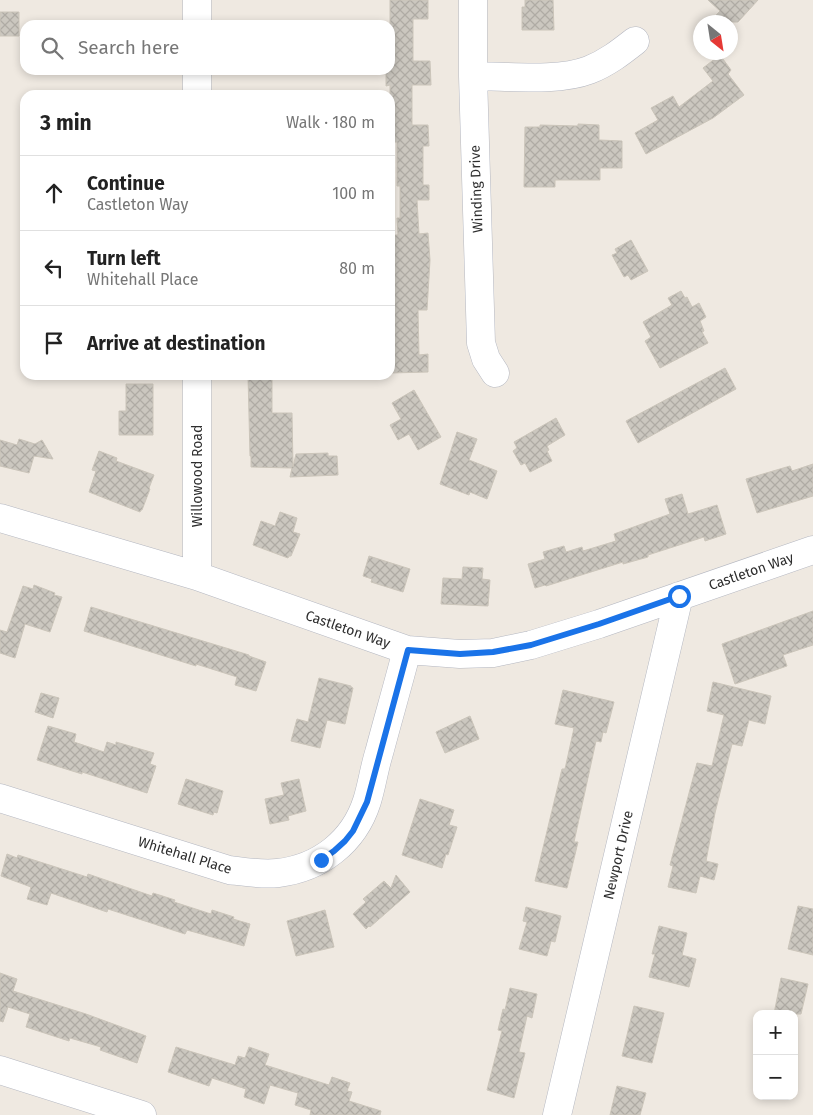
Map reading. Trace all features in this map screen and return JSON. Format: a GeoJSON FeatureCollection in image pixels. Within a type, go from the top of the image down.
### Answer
{"type":"FeatureCollection","features":[{"type":"Feature","properties":{"kind":"street"},"geometry":{"type":"LineString","coordinates":[[197,0],[197,20]]}},
{"type":"Feature","properties":{"kind":"street","name":"Winding Drive"},"geometry":{"type":"LineString","coordinates":[[473,0],[473,76],[481,343],[486,359],[496,374]]}},
{"type":"Feature","properties":{"kind":"street"},"geometry":{"type":"LineString","coordinates":[[473,76],[560,77],[588,70],[615,57],[636,41]]}},
{"type":"Feature","properties":{"kind":"street"},"geometry":{"type":"LineString","coordinates":[[197,75],[197,90]]}},
{"type":"Feature","properties":{"kind":"street","name":"Willowood Road"},"geometry":{"type":"LineString","coordinates":[[197,380],[197,576]]}},
{"type":"Feature","properties":{"kind":"street","name":"Castleton Way"},"geometry":{"type":"LineString","coordinates":[[0,518],[197,576],[408,650],[460,654],[493,652],[531,645],[599,624],[813,550]]}},
{"type":"Feature","properties":{"kind":"street","name":"Newport Drive"},"geometry":{"type":"LineString","coordinates":[[557,1115],[679,596]]}},
{"type":"Feature","properties":{"kind":"street","name":"Whitehall Place"},"geometry":{"type":"LineString","coordinates":[[0,798],[229,870],[257,874],[299,869],[321,860],[334,851],[345,841],[359,819],[367,802],[408,650]]}},
{"type":"Feature","properties":{"kind":"street"},"geometry":{"type":"LineString","coordinates":[[0,1070],[142,1115]]}},
{"type":"Feature","properties":{"kind":"building"},"geometry":{"type":"Polygon","coordinates":[[[390,0],[428,0],[428,19],[413,19],[413,61],[430,61],[431,85],[412,85],[412,125],[428,125],[429,146],[423,146],[423,185],[429,185],[429,200],[417,200],[419,234],[428,233],[430,260],[427,310],[418,310],[419,355],[428,354],[428,372],[395,373],[395,235],[398,235],[397,218],[400,218],[400,186],[397,186],[395,90],[390,90],[390,85],[386,86],[386,75],[395,75],[395,20],[390,20],[390,0]]]}},
{"type":"Feature","properties":{"kind":"building"},"geometry":{"type":"Polygon","coordinates":[[[525,0],[553,0],[554,30],[522,30],[522,7],[525,7],[525,0]]]}},
{"type":"Feature","properties":{"kind":"building"},"geometry":{"type":"Polygon","coordinates":[[[708,0],[758,0],[738,22],[738,15],[716,15],[720,11],[708,0]]]}},
{"type":"Feature","properties":{"kind":"building"},"geometry":{"type":"Polygon","coordinates":[[[0,12],[19,12],[19,36],[0,36],[0,12]]]}},
{"type":"Feature","properties":{"kind":"building"},"geometry":{"type":"Polygon","coordinates":[[[713,60],[724,60],[731,70],[728,74],[744,95],[713,118],[646,154],[635,133],[658,120],[651,108],[673,96],[679,107],[713,81],[703,68],[713,60]]]}},
{"type":"Feature","properties":{"kind":"building"},"geometry":{"type":"Polygon","coordinates":[[[578,124],[599,125],[599,140],[622,141],[622,168],[600,168],[600,180],[555,180],[555,187],[524,187],[525,127],[540,127],[540,125],[578,126],[578,124]]]}},
{"type":"Feature","properties":{"kind":"building"},"geometry":{"type":"Polygon","coordinates":[[[631,240],[648,271],[631,280],[628,275],[624,277],[612,255],[617,253],[615,249],[631,240]]]}},
{"type":"Feature","properties":{"kind":"building"},"geometry":{"type":"Polygon","coordinates":[[[681,291],[685,298],[687,297],[692,307],[699,303],[706,317],[700,321],[704,331],[702,332],[708,343],[660,368],[645,341],[651,337],[643,322],[672,305],[668,298],[681,291]]]}},
{"type":"Feature","properties":{"kind":"building"},"geometry":{"type":"Polygon","coordinates":[[[725,368],[736,389],[638,443],[626,421],[725,368]]]}},
{"type":"Feature","properties":{"kind":"building"},"geometry":{"type":"Polygon","coordinates":[[[248,380],[272,380],[272,413],[292,413],[293,467],[296,454],[328,453],[328,456],[337,456],[338,475],[290,477],[292,468],[251,467],[248,380]]]}},
{"type":"Feature","properties":{"kind":"building"},"geometry":{"type":"Polygon","coordinates":[[[126,384],[153,384],[153,435],[119,435],[119,411],[126,411],[126,384]]]}},
{"type":"Feature","properties":{"kind":"building"},"geometry":{"type":"Polygon","coordinates":[[[414,390],[441,437],[418,450],[409,434],[398,440],[390,425],[401,419],[392,403],[414,390]]]}},
{"type":"Feature","properties":{"kind":"building"},"geometry":{"type":"Polygon","coordinates":[[[556,418],[565,435],[547,446],[549,450],[547,451],[552,461],[530,472],[525,463],[521,465],[513,451],[517,448],[514,442],[556,418]]]}},
{"type":"Feature","properties":{"kind":"building"},"geometry":{"type":"Polygon","coordinates":[[[457,432],[477,439],[469,460],[497,471],[487,499],[470,492],[469,495],[440,484],[457,432]]]}},
{"type":"Feature","properties":{"kind":"building"},"geometry":{"type":"Polygon","coordinates":[[[19,439],[35,444],[42,440],[53,459],[34,456],[29,473],[0,466],[0,440],[17,445],[19,439]]]}},
{"type":"Feature","properties":{"kind":"building"},"geometry":{"type":"Polygon","coordinates":[[[99,451],[117,458],[116,461],[154,475],[140,512],[89,492],[96,471],[92,470],[99,451]]]}},
{"type":"Feature","properties":{"kind":"building"},"geometry":{"type":"Polygon","coordinates":[[[813,464],[813,496],[757,513],[746,479],[790,466],[792,471],[813,464]]]}},
{"type":"Feature","properties":{"kind":"building"},"geometry":{"type":"Polygon","coordinates":[[[682,494],[688,514],[717,505],[726,534],[705,541],[704,537],[648,555],[648,557],[623,564],[623,562],[535,588],[528,564],[545,559],[543,552],[564,546],[566,552],[582,547],[583,551],[616,541],[614,534],[670,514],[665,499],[682,494]]]}},
{"type":"Feature","properties":{"kind":"building"},"geometry":{"type":"Polygon","coordinates":[[[280,512],[297,518],[293,532],[300,534],[291,556],[288,558],[253,545],[261,521],[275,526],[280,512]]]}},
{"type":"Feature","properties":{"kind":"building"},"geometry":{"type":"Polygon","coordinates":[[[369,556],[410,569],[403,592],[371,582],[372,579],[363,576],[369,556]]]}},
{"type":"Feature","properties":{"kind":"building"},"geometry":{"type":"Polygon","coordinates":[[[463,567],[483,568],[482,579],[490,580],[488,606],[441,604],[443,578],[462,579],[463,567]]]}},
{"type":"Feature","properties":{"kind":"building"},"geometry":{"type":"Polygon","coordinates":[[[34,585],[62,597],[50,632],[25,624],[15,658],[0,653],[0,630],[7,632],[23,586],[33,589],[34,585]]]}},
{"type":"Feature","properties":{"kind":"building"},"geometry":{"type":"Polygon","coordinates":[[[91,607],[249,655],[266,662],[256,691],[235,685],[237,677],[84,631],[91,607]]]}},
{"type":"Feature","properties":{"kind":"building"},"geometry":{"type":"Polygon","coordinates":[[[813,611],[813,645],[783,655],[787,666],[735,684],[722,644],[813,611]]]}},
{"type":"Feature","properties":{"kind":"building"},"geometry":{"type":"Polygon","coordinates":[[[319,678],[353,688],[345,724],[327,720],[320,748],[291,741],[297,719],[308,722],[319,678]]]}},
{"type":"Feature","properties":{"kind":"building"},"geometry":{"type":"Polygon","coordinates":[[[713,682],[771,696],[765,724],[749,720],[742,746],[732,744],[715,813],[706,861],[718,864],[714,880],[700,876],[696,893],[668,887],[673,866],[670,865],[697,763],[712,766],[724,715],[707,711],[713,682]]]}},
{"type":"Feature","properties":{"kind":"building"},"geometry":{"type":"Polygon","coordinates":[[[563,690],[614,702],[606,733],[603,732],[601,742],[596,741],[574,842],[578,842],[567,888],[535,881],[562,769],[565,769],[574,728],[555,724],[563,690]]]}},
{"type":"Feature","properties":{"kind":"building"},"geometry":{"type":"Polygon","coordinates":[[[41,693],[59,698],[53,718],[35,712],[41,693]]]}},
{"type":"Feature","properties":{"kind":"building"},"geometry":{"type":"Polygon","coordinates":[[[470,716],[479,739],[445,753],[436,732],[470,716]]]}},
{"type":"Feature","properties":{"kind":"building"},"geometry":{"type":"Polygon","coordinates":[[[48,726],[76,734],[74,742],[104,752],[107,742],[116,745],[116,742],[154,753],[150,764],[156,766],[147,793],[37,760],[48,726]]]}},
{"type":"Feature","properties":{"kind":"building"},"geometry":{"type":"Polygon","coordinates":[[[186,779],[223,791],[217,813],[214,812],[213,815],[178,804],[186,779]]]}},
{"type":"Feature","properties":{"kind":"building"},"geometry":{"type":"Polygon","coordinates":[[[299,779],[306,811],[288,816],[289,820],[270,824],[265,799],[284,795],[281,783],[299,779]]]}},
{"type":"Feature","properties":{"kind":"building"},"geometry":{"type":"Polygon","coordinates":[[[420,799],[454,810],[449,825],[457,827],[442,868],[402,855],[420,799]]]}},
{"type":"Feature","properties":{"kind":"building"},"geometry":{"type":"Polygon","coordinates":[[[7,854],[17,858],[18,855],[87,877],[88,874],[152,896],[153,893],[211,914],[212,910],[234,917],[233,919],[250,924],[244,946],[187,930],[185,934],[108,909],[107,912],[51,893],[47,905],[27,899],[31,887],[1,876],[7,854]]]}},
{"type":"Feature","properties":{"kind":"building"},"geometry":{"type":"Polygon","coordinates":[[[396,875],[410,892],[366,929],[353,914],[366,902],[363,899],[384,881],[391,888],[396,875]]]}},
{"type":"Feature","properties":{"kind":"building"},"geometry":{"type":"Polygon","coordinates":[[[798,906],[813,909],[813,955],[788,949],[798,906]]]}},
{"type":"Feature","properties":{"kind":"building"},"geometry":{"type":"Polygon","coordinates":[[[526,907],[561,916],[555,942],[551,941],[547,956],[519,949],[527,922],[523,921],[526,907]]]}},
{"type":"Feature","properties":{"kind":"building"},"geometry":{"type":"Polygon","coordinates":[[[325,910],[334,947],[296,956],[287,921],[325,910]]]}},
{"type":"Feature","properties":{"kind":"building"},"geometry":{"type":"Polygon","coordinates":[[[659,926],[687,933],[682,955],[696,959],[689,987],[649,977],[659,926]]]}},
{"type":"Feature","properties":{"kind":"building"},"geometry":{"type":"Polygon","coordinates":[[[0,973],[17,979],[13,991],[86,1014],[146,1036],[137,1063],[100,1050],[101,1047],[70,1038],[69,1041],[26,1027],[30,1014],[8,1007],[3,1022],[0,1021],[0,973]]]}},
{"type":"Feature","properties":{"kind":"building"},"geometry":{"type":"Polygon","coordinates":[[[781,978],[808,984],[801,1014],[798,1014],[798,1010],[775,1010],[781,978]]]}},
{"type":"Feature","properties":{"kind":"building"},"geometry":{"type":"Polygon","coordinates":[[[510,988],[537,994],[532,1018],[527,1016],[519,1052],[525,1053],[514,1098],[487,1090],[502,1031],[498,1030],[510,988]]]}},
{"type":"Feature","properties":{"kind":"building"},"geometry":{"type":"Polygon","coordinates":[[[634,1006],[664,1013],[652,1063],[622,1056],[634,1006]]]}},
{"type":"Feature","properties":{"kind":"building"},"geometry":{"type":"Polygon","coordinates":[[[176,1047],[235,1065],[238,1056],[245,1058],[249,1047],[269,1054],[265,1065],[329,1085],[332,1077],[350,1083],[347,1091],[352,1092],[349,1101],[381,1111],[380,1115],[310,1115],[311,1110],[295,1105],[298,1093],[270,1085],[264,1104],[244,1097],[246,1089],[212,1078],[209,1086],[168,1072],[176,1047]]]}},
{"type":"Feature","properties":{"kind":"building"},"geometry":{"type":"Polygon","coordinates":[[[617,1086],[646,1093],[640,1115],[610,1115],[617,1086]]]}},
{"type":"Feature","properties":{"kind":"route"},"geometry":{"type":"LineString","coordinates":[[321,860],[334,851],[353,831],[367,802],[378,754],[408,650],[460,654],[493,652],[531,645],[679,596]]}}]}
